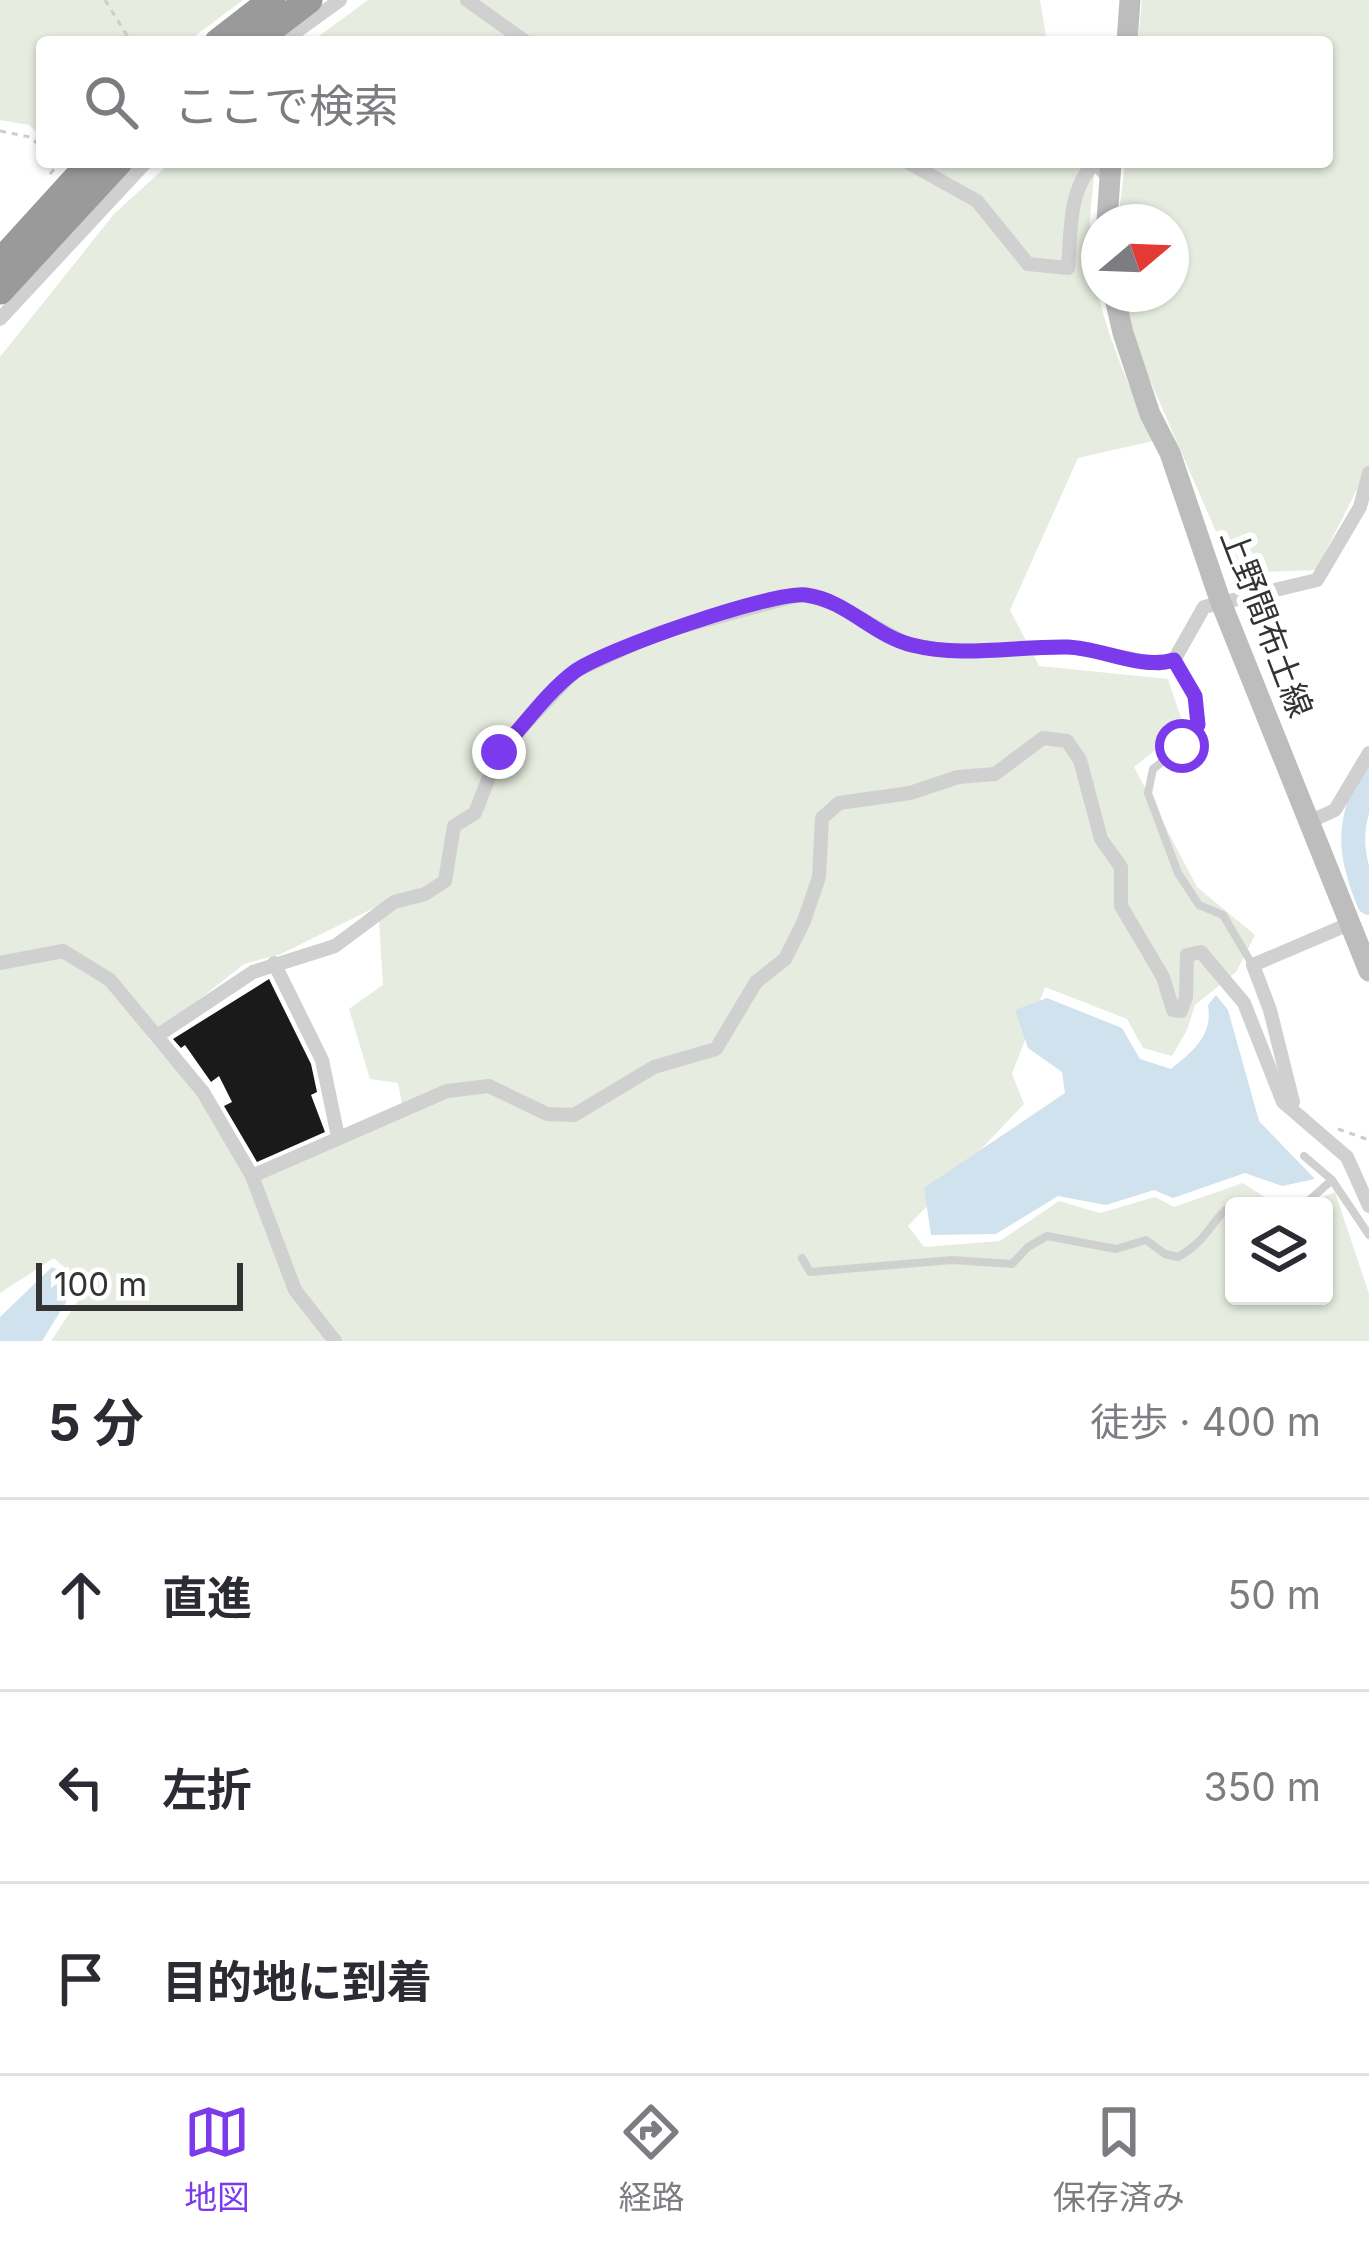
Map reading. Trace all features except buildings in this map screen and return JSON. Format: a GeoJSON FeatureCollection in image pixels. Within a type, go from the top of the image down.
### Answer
{"type":"FeatureCollection","features":[{"type":"Feature","properties":{"kind":"highway"},"geometry":{"type":"LineString","coordinates":[[226,36],[272,0]]}},
{"type":"Feature","properties":{"kind":"highway"},"geometry":{"type":"LineString","coordinates":[[262,36],[309,0]]}},
{"type":"Feature","properties":{"kind":"highway"},"geometry":{"type":"LineString","coordinates":[[0,262],[86,168]]}},
{"type":"Feature","properties":{"kind":"highway"},"geometry":{"type":"LineString","coordinates":[[0,291],[113,168]]}},
{"type":"Feature","properties":{"kind":"main road"},"geometry":{"type":"LineString","coordinates":[[1127,36],[1130,0]]}},
{"type":"Feature","properties":{"kind":"main road"},"geometry":{"type":"LineString","coordinates":[[1108,204],[1110,170]]}},
{"type":"Feature","properties":{"kind":"main road","name":"上野間布土線"},"geometry":{"type":"LineString","coordinates":[[1119,312],[1136,374],[1170,453],[1220,600],[1369,971]]}},
{"type":"Feature","properties":{"kind":"street"},"geometry":{"type":"LineString","coordinates":[[289,36],[340,0]]}},
{"type":"Feature","properties":{"kind":"street"},"geometry":{"type":"LineString","coordinates":[[466,0],[517,36]]}},
{"type":"Feature","properties":{"kind":"street"},"geometry":{"type":"LineString","coordinates":[[0,319],[140,168]]}},
{"type":"Feature","properties":{"kind":"street"},"geometry":{"type":"LineString","coordinates":[[918,168],[977,201],[1028,264],[1068,268],[1073,212],[1081,176],[1090,168]]}},
{"type":"Feature","properties":{"kind":"street"},"geometry":{"type":"LineString","coordinates":[[157,1036],[253,972],[335,946],[394,902],[425,894],[445,880],[454,826],[475,813],[499,752],[574,672],[658,633],[803,594],[835,604],[909,645],[952,651],[1072,647],[1158,664],[1174,660],[1204,607],[1317,580],[1360,507],[1369,473]]}},
{"type":"Feature","properties":{"kind":"street"},"geometry":{"type":"LineString","coordinates":[[252,1176],[447,1091],[489,1086],[547,1114],[574,1115],[654,1067],[716,1049],[756,982],[784,958],[804,921],[819,877],[822,818],[839,802],[910,793],[958,777],[995,773],[1043,738],[1067,741],[1080,760],[1101,839],[1121,867],[1121,906],[1162,977],[1173,1010],[1180,1011],[1186,997],[1187,955],[1201,952],[1244,1003],[1283,1102],[1347,1157],[1369,1205]]}},
{"type":"Feature","properties":{"kind":"street"},"geometry":{"type":"LineString","coordinates":[[1309,823],[1335,809],[1369,753]]}},
{"type":"Feature","properties":{"kind":"street"},"geometry":{"type":"LineString","coordinates":[[1302,1117],[1288,1095],[1270,1010],[1252,965],[1349,924]]}},
{"type":"Feature","properties":{"kind":"street"},"geometry":{"type":"LineString","coordinates":[[0,963],[63,951],[110,980],[203,1092],[252,1176],[295,1290],[335,1341]]}},
{"type":"Feature","properties":{"kind":"street"},"geometry":{"type":"LineString","coordinates":[[274,963],[322,1060],[338,1137]]}},
{"type":"Feature","properties":{"kind":"lane"},"geometry":{"type":"LineString","coordinates":[[1174,660],[1195,696],[1198,725],[1154,769],[1148,793],[1178,873],[1199,905],[1223,915],[1252,965]]}},
{"type":"Feature","properties":{"kind":"lane"},"geometry":{"type":"LineString","coordinates":[[1304,1156],[1332,1180],[1369,1235]]}},
{"type":"Feature","properties":{"kind":"lane"},"geometry":{"type":"LineString","coordinates":[[1312,1197],[1332,1180]]}},
{"type":"Feature","properties":{"kind":"lane"},"geometry":{"type":"LineString","coordinates":[[802,1258],[810,1272],[952,1260],[1012,1264],[1047,1236],[1116,1249],[1146,1240],[1178,1257],[1196,1246],[1225,1210]]}},
{"type":"Feature","properties":{"kind":"path"},"geometry":{"type":"LineString","coordinates":[[105,0],[127,36]]}},
{"type":"Feature","properties":{"kind":"path"},"geometry":{"type":"LineString","coordinates":[[0,131],[30,136],[36,142]]}},
{"type":"Feature","properties":{"kind":"shaded area"},"geometry":{"type":"Polygon","coordinates":[[[0,0],[243,0],[195,36],[36,36],[36,131],[29,125],[0,120],[0,0]]]}},
{"type":"Feature","properties":{"kind":"shaded area"},"geometry":{"type":"Polygon","coordinates":[[[368,0],[1040,0],[1046,36],[319,36],[368,0]]]}},
{"type":"Feature","properties":{"kind":"shaded area"},"geometry":{"type":"Polygon","coordinates":[[[1142,0],[1369,0],[1369,466],[1316,570],[1234,573],[1129,332],[1126,312],[1189,312],[1189,204],[1120,204],[1124,168],[1333,168],[1333,36],[1139,36],[1142,0]]]}},
{"type":"Feature","properties":{"kind":"shaded area"},"geometry":{"type":"Polygon","coordinates":[[[164,168],[1094,168],[1091,204],[1081,204],[1081,312],[1103,312],[1153,441],[1078,458],[1010,610],[1039,666],[1168,679],[1184,727],[1134,767],[1197,887],[1255,935],[1236,972],[1195,1005],[1172,1056],[1143,1048],[1127,1019],[1045,987],[1012,1074],[1024,1104],[908,1226],[924,1247],[1000,1241],[1059,1201],[1100,1213],[1155,1197],[1174,1207],[1243,1183],[1264,1197],[1225,1197],[1225,1305],[1333,1305],[1333,1197],[1322,1197],[1335,1192],[1369,1294],[1369,1341],[51,1341],[87,1287],[54,1258],[0,1293],[0,357],[114,214],[164,168]],[[378,906],[281,954],[244,964],[149,1039],[200,1096],[248,1182],[404,1114],[398,1083],[370,1079],[349,1009],[383,985],[378,906]]]}},
{"type":"Feature","properties":{"kind":"water"},"geometry":{"type":"Polygon","coordinates":[[[1216,995],[1228,1010],[1259,1121],[1315,1179],[1282,1186],[1245,1173],[1173,1198],[1154,1190],[1106,1205],[1058,1196],[996,1234],[931,1235],[924,1188],[1065,1093],[1062,1072],[1028,1048],[1015,1010],[1047,998],[1122,1028],[1140,1059],[1171,1069],[1200,1042],[1208,1005],[1216,995]]]}},
{"type":"Feature","properties":{"kind":"water"},"geometry":{"type":"Polygon","coordinates":[[[52,1267],[65,1273],[71,1294],[42,1341],[0,1341],[0,1317],[52,1267]]]}},
{"type":"Feature","properties":{"kind":"waterway"},"geometry":{"type":"LineString","coordinates":[[1369,779],[1357,811],[1353,841],[1369,903]]}},
{"type":"Feature","properties":{"kind":"route"},"geometry":{"type":"LineString","coordinates":[[499,752],[574,672],[620,648],[658,633],[803,594],[835,604],[909,645],[952,651],[1072,647],[1158,664],[1174,660],[1195,696],[1198,725],[1182,746]]}}]}
